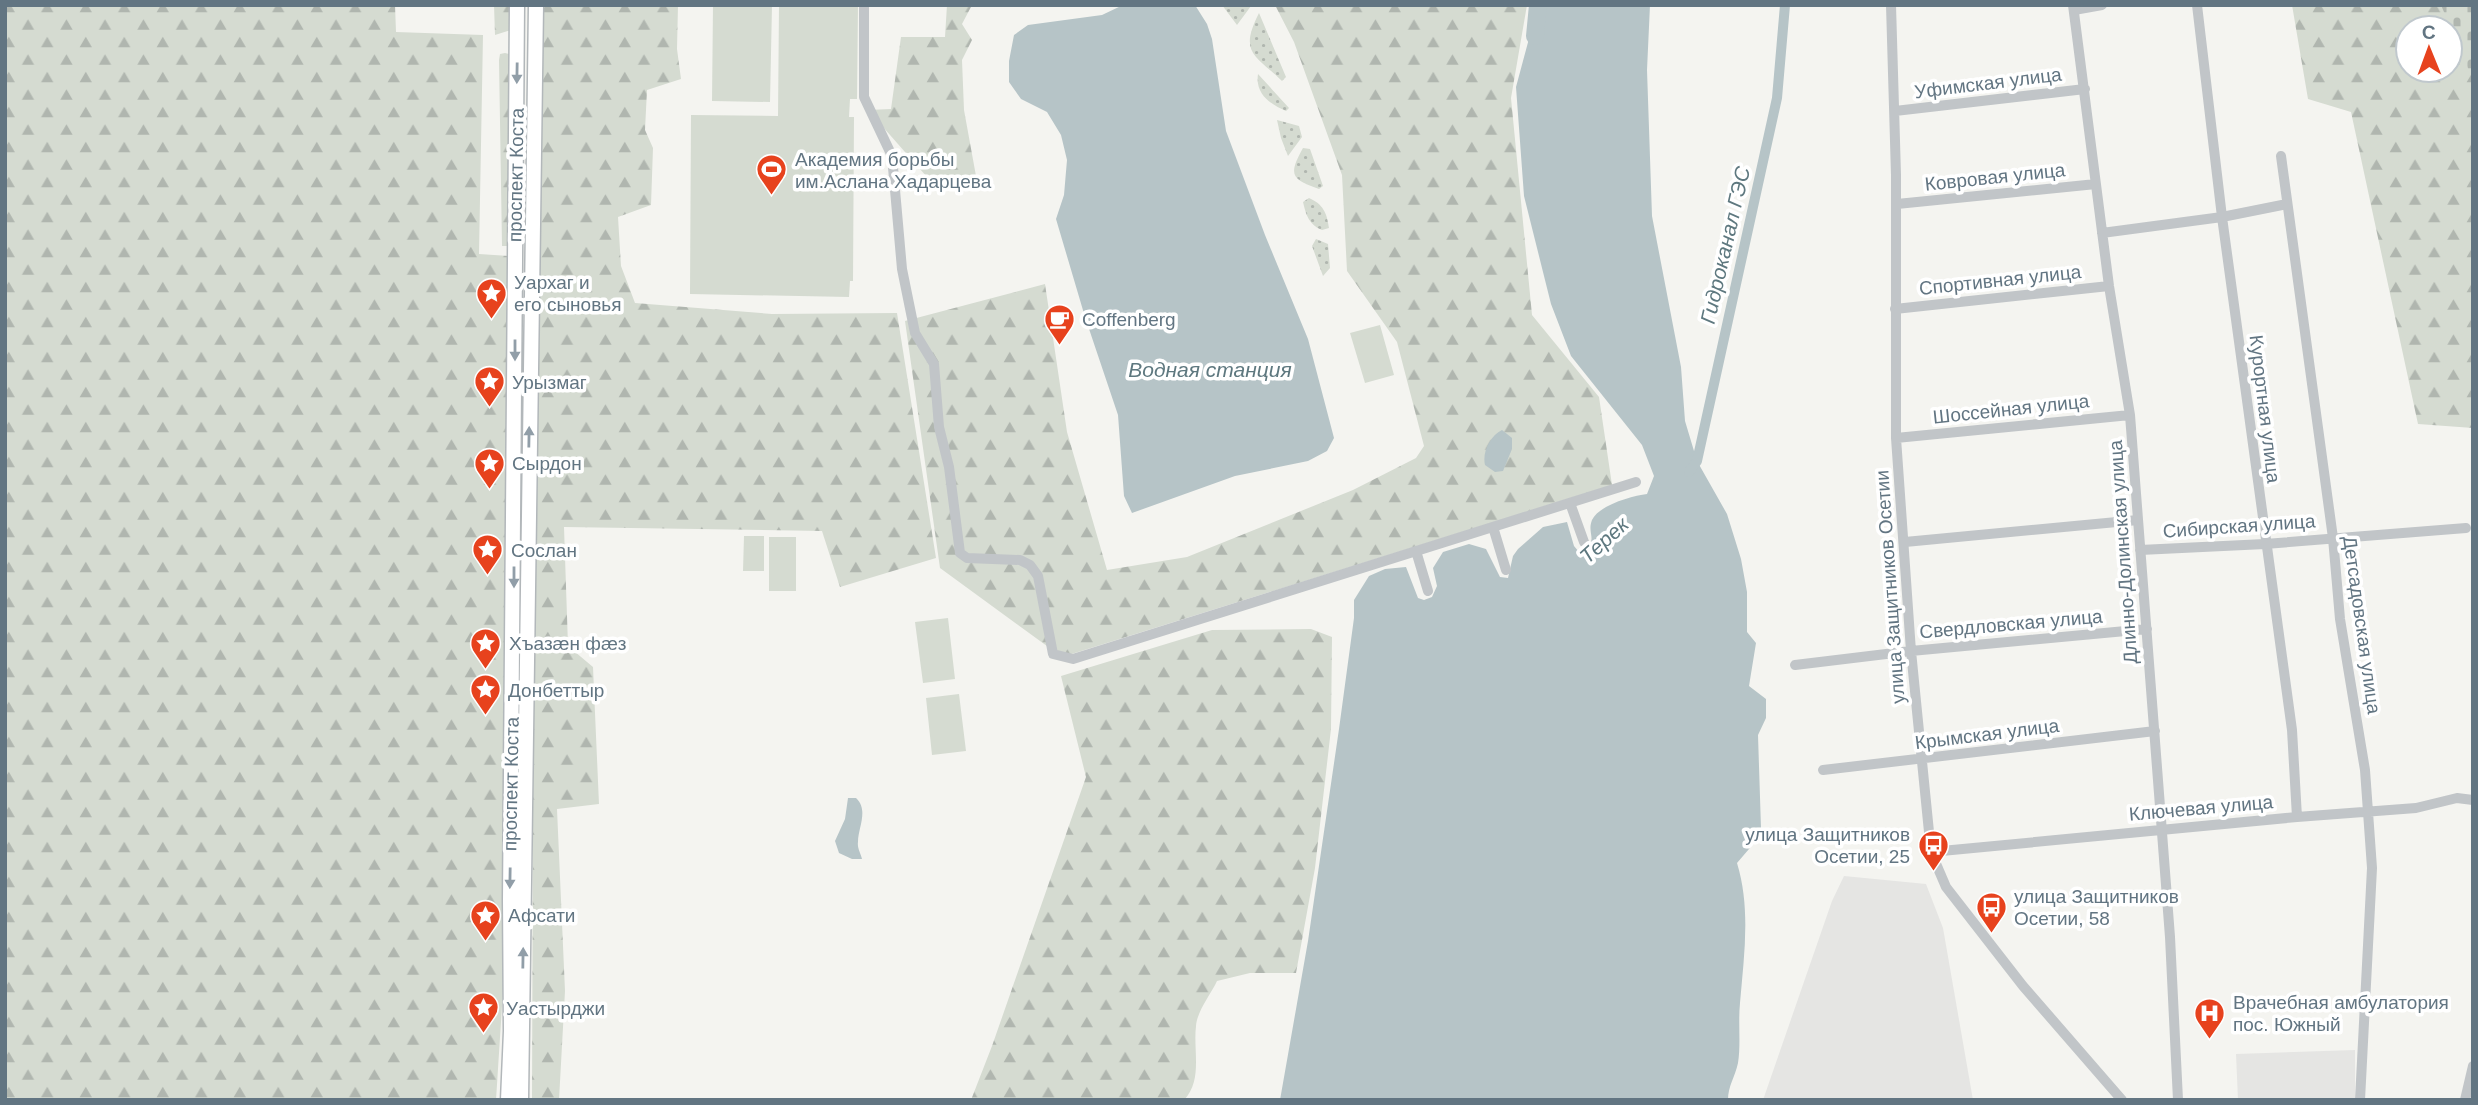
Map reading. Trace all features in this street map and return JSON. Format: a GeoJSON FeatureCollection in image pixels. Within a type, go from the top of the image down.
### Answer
{"type":"FeatureCollection","features":[{"type":"Feature","properties":{"kind":"main road","name":"проспект Коста"},"geometry":{"type":"LineString","coordinates":[[508,1100],[511,1031],[517,5]]}},
{"type":"Feature","properties":{"kind":"main road","name":"проспект Коста"},"geometry":{"type":"LineString","coordinates":[[521,1100],[536,5]]}},
{"type":"Feature","properties":{"kind":"street"},"geometry":{"type":"LineString","coordinates":[[864,5],[864,97],[892,156],[902,270],[915,332],[934,364],[939,427],[948,467],[960,553],[967,558],[1020,560],[1030,565],[1038,576],[1053,654],[1073,659],[1636,482]]}},
{"type":"Feature","properties":{"kind":"street","name":"улица Защитников Осетии"},"geometry":{"type":"LineString","coordinates":[[1891,5],[1895,111],[1896,438],[1911,651],[1931,852],[1946,887],[2023,986],[2122,1100]]}},
{"type":"Feature","properties":{"kind":"street"},"geometry":{"type":"LineString","coordinates":[[2073,7],[2102,5]]}},
{"type":"Feature","properties":{"kind":"street","name":"Курортная улица"},"geometry":{"type":"LineString","coordinates":[[2197,5],[2222,217],[2292,730],[2297,817]]}},
{"type":"Feature","properties":{"kind":"street","name":"Длинно-Долинская улица"},"geometry":{"type":"LineString","coordinates":[[2073,7],[2109,286],[2130,415],[2170,937],[2178,1100]]}},
{"type":"Feature","properties":{"kind":"street","name":"Уфимская улица"},"geometry":{"type":"LineString","coordinates":[[1895,111],[2085,89]]}},
{"type":"Feature","properties":{"kind":"street","name":"Детсадовская улица"},"geometry":{"type":"LineString","coordinates":[[2281,156],[2306,325],[2333,538],[2340,619],[2365,770],[2372,869],[2368,900],[2360,1100]]}},
{"type":"Feature","properties":{"kind":"street","name":"Ковровая улица"},"geometry":{"type":"LineString","coordinates":[[1896,204],[2096,184]]}},
{"type":"Feature","properties":{"kind":"street"},"geometry":{"type":"LineString","coordinates":[[2102,233],[2222,217],[2287,204]]}},
{"type":"Feature","properties":{"kind":"street","name":"Спортивная улица"},"geometry":{"type":"LineString","coordinates":[[1895,309],[2109,286]]}},
{"type":"Feature","properties":{"kind":"street","name":"Шоссейная улица"},"geometry":{"type":"LineString","coordinates":[[1896,438],[2130,415]]}},
{"type":"Feature","properties":{"kind":"street"},"geometry":{"type":"LineString","coordinates":[[1570,503],[1584,542]]}},
{"type":"Feature","properties":{"kind":"street","name":"Сибирская улица"},"geometry":{"type":"LineString","coordinates":[[1905,542],[2138,520]]}},
{"type":"Feature","properties":{"kind":"street"},"geometry":{"type":"LineString","coordinates":[[1493,527],[1506,570]]}},
{"type":"Feature","properties":{"kind":"street","name":"Сибирская улица"},"geometry":{"type":"LineString","coordinates":[[2140,550],[2265,544],[2466,528]]}},
{"type":"Feature","properties":{"kind":"street"},"geometry":{"type":"LineString","coordinates":[[1416,551],[1428,591]]}},
{"type":"Feature","properties":{"kind":"street","name":"Свердловская улица"},"geometry":{"type":"LineString","coordinates":[[1795,666],[1911,651],[2147,629]]}},
{"type":"Feature","properties":{"kind":"street","name":"Крымская улица"},"geometry":{"type":"LineString","coordinates":[[1823,770],[2155,731]]}},
{"type":"Feature","properties":{"kind":"street","name":"Ключевая улица"},"geometry":{"type":"LineString","coordinates":[[1931,852],[2161,829],[2416,808],[2457,798],[2473,800]]}},
{"type":"Feature","properties":{"kind":"street"},"geometry":{"type":"LineString","coordinates":[[2465,1100],[2473,1066]]}},
{"type":"Feature","properties":{"kind":"shaded area"},"geometry":{"type":"Polygon","coordinates":[[[1844,876],[1926,884],[1943,928],[1973,1100],[1763,1100],[1832,901],[1844,876]]]}},
{"type":"Feature","properties":{"kind":"shaded area"},"geometry":{"type":"Polygon","coordinates":[[[2355,1050],[2355,1100],[2238,1100],[2236,1054],[2355,1050]]]}},
{"type":"Feature","properties":{"kind":"green space"},"geometry":{"type":"Polygon","coordinates":[[[5,5],[395,5],[396,32],[483,35],[479,254],[509,256],[504,975],[496,1100],[5,1100],[5,5]]]}},
{"type":"Feature","properties":{"kind":"green space"},"geometry":{"type":"Polygon","coordinates":[[[494,5],[511,5],[511,30],[495,35],[494,5]]]}},
{"type":"Feature","properties":{"kind":"green space"},"geometry":{"type":"Polygon","coordinates":[[[539,5],[678,5],[677,49],[681,79],[647,90],[645,130],[653,148],[651,205],[618,217],[621,266],[635,303],[772,314],[897,313],[936,558],[840,587],[822,531],[564,527],[568,646],[593,667],[599,804],[557,809],[565,991],[559,1100],[532,1100],[539,5]]]}},
{"type":"Feature","properties":{"kind":"green space"},"geometry":{"type":"Polygon","coordinates":[[[713,5],[772,5],[770,102],[712,101],[713,5]]]}},
{"type":"Feature","properties":{"kind":"green space","name":"Академия борьбы им.Аслана Хадарцева"},"geometry":{"type":"Polygon","coordinates":[[[779,5],[858,5],[857,99],[850,99],[849,117],[854,117],[853,281],[850,281],[849,297],[690,294],[691,115],[778,116],[779,5]]]}},
{"type":"Feature","properties":{"kind":"green space"},"geometry":{"type":"Polygon","coordinates":[[[947,5],[972,5],[962,24],[972,40],[962,60],[964,110],[976,176],[946,183],[927,177],[868,110],[891,109],[901,37],[945,37],[947,5]]]}},
{"type":"Feature","properties":{"kind":"green space"},"geometry":{"type":"Polygon","coordinates":[[[1222,5],[1251,5],[1251,6],[1237,25],[1222,5]]]}},
{"type":"Feature","properties":{"kind":"green space"},"geometry":{"type":"Polygon","coordinates":[[[1275,5],[1527,5],[1511,98],[1532,315],[1599,397],[1612,485],[1062,657],[940,568],[905,321],[1045,284],[1067,432],[1107,570],[1187,557],[1353,490],[1416,458],[1424,446],[1397,342],[1347,271],[1342,175],[1294,42],[1275,5]]]}},
{"type":"Feature","properties":{"kind":"green space"},"geometry":{"type":"Polygon","coordinates":[[[2292,5],[2473,5],[2473,428],[2418,424],[2351,112],[2308,99],[2292,5]]]}},
{"type":"Feature","properties":{"kind":"green space"},"geometry":{"type":"Polygon","coordinates":[[[2441,5],[2473,5],[2473,80],[2464,59],[2464,14],[2445,14],[2441,5]]]}},
{"type":"Feature","properties":{"kind":"green space"},"geometry":{"type":"Polygon","coordinates":[[[1259,13],[1286,77],[1282,81],[1252,52],[1250,37],[1259,13]]]}},
{"type":"Feature","properties":{"kind":"green space"},"geometry":{"type":"Polygon","coordinates":[[[505,53],[511,58],[509,243],[502,246],[499,60],[500,54],[505,53]]]}},
{"type":"Feature","properties":{"kind":"green space"},"geometry":{"type":"Polygon","coordinates":[[[1258,74],[1289,108],[1286,111],[1274,105],[1261,93],[1258,74]]]}},
{"type":"Feature","properties":{"kind":"green space"},"geometry":{"type":"Polygon","coordinates":[[[1277,120],[1299,126],[1302,137],[1288,156],[1281,138],[1277,120]]]}},
{"type":"Feature","properties":{"kind":"green space"},"geometry":{"type":"Polygon","coordinates":[[[1303,148],[1310,149],[1323,186],[1319,189],[1295,175],[1295,164],[1303,148]]]}},
{"type":"Feature","properties":{"kind":"green space"},"geometry":{"type":"Polygon","coordinates":[[[1309,198],[1324,210],[1329,228],[1322,230],[1309,219],[1303,202],[1309,198]]]}},
{"type":"Feature","properties":{"kind":"green space"},"geometry":{"type":"Polygon","coordinates":[[[1316,239],[1328,244],[1330,268],[1323,276],[1312,246],[1316,239]]]}},
{"type":"Feature","properties":{"kind":"green space"},"geometry":{"type":"Polygon","coordinates":[[[1380,325],[1394,375],[1365,383],[1350,333],[1380,325]]]}},
{"type":"Feature","properties":{"kind":"green space"},"geometry":{"type":"Polygon","coordinates":[[[744,536],[764,536],[764,571],[743,571],[744,536]]]}},
{"type":"Feature","properties":{"kind":"green space"},"geometry":{"type":"Polygon","coordinates":[[[769,537],[796,537],[796,591],[769,591],[769,537]]]}},
{"type":"Feature","properties":{"kind":"green space"},"geometry":{"type":"Polygon","coordinates":[[[948,618],[955,679],[923,683],[915,622],[948,618]]]}},
{"type":"Feature","properties":{"kind":"green space"},"geometry":{"type":"Polygon","coordinates":[[[1311,629],[1332,637],[1331,729],[1315,868],[1296,973],[1250,973],[1217,981],[1197,1020],[1195,1074],[1190,1092],[1184,1100],[971,1100],[1086,777],[1061,676],[1212,630],[1311,629]]]}},
{"type":"Feature","properties":{"kind":"green space"},"geometry":{"type":"Polygon","coordinates":[[[959,694],[966,751],[932,755],[926,698],[959,694]]]}},
{"type":"Feature","properties":{"kind":"water","name":"Водная станция"},"geometry":{"type":"Polygon","coordinates":[[[1123,5],[1195,5],[1207,24],[1212,39],[1226,131],[1308,339],[1334,438],[1327,451],[1308,461],[1235,476],[1132,513],[1124,496],[1118,415],[1056,219],[1064,195],[1067,160],[1061,135],[1047,112],[1021,99],[1009,82],[1009,61],[1014,35],[1028,25],[1102,15],[1123,5]]]}},
{"type":"Feature","properties":{"kind":"water"},"geometry":{"type":"Polygon","coordinates":[[[1538,5],[1650,5],[1647,70],[1652,216],[1681,367],[1685,421],[1697,461],[1727,514],[1741,559],[1747,592],[1747,632],[1756,643],[1749,686],[1766,699],[1766,718],[1758,735],[1761,828],[1737,863],[1745,915],[1738,1063],[1728,1100],[1280,1100],[1308,941],[1354,618],[1354,600],[1369,576],[1385,569],[1406,567],[1418,598],[1424,600],[1432,597],[1437,586],[1433,568],[1443,552],[1469,544],[1486,549],[1500,577],[1508,578],[1513,556],[1543,527],[1567,522],[1574,546],[1579,552],[1591,541],[1591,525],[1596,515],[1616,502],[1647,494],[1654,476],[1642,445],[1571,356],[1551,304],[1524,196],[1516,87],[1538,5]]]}},
{"type":"Feature","properties":{"kind":"water"},"geometry":{"type":"Polygon","coordinates":[[[1502,430],[1512,438],[1512,449],[1503,471],[1495,472],[1485,465],[1485,455],[1491,440],[1502,430]]]}},
{"type":"Feature","properties":{"kind":"water"},"geometry":{"type":"Polygon","coordinates":[[[848,798],[856,798],[862,808],[858,844],[862,859],[852,859],[839,853],[835,841],[845,819],[848,798]]]}},
{"type":"Feature","properties":{"kind":"waterway","name":"Терек"},"geometry":{"type":"LineString","coordinates":[[1535,36],[1538,5]]}},
{"type":"Feature","properties":{"kind":"waterway","name":"Гидроканал ГЭС"},"geometry":{"type":"LineString","coordinates":[[1689,472],[1697,461],[1777,98],[1785,5]]}},
{"type":"Feature","properties":{"kind":"place","name":"Академия борьбы им.Аслана Хадарцева"},"geometry":{"type":"Point","coordinates":[772,197]}},
{"type":"Feature","properties":{"kind":"place","name":"Уархаг и его сыновья"},"geometry":{"type":"Point","coordinates":[491,320]}},
{"type":"Feature","properties":{"kind":"place","name":"Coffenberg"},"geometry":{"type":"Point","coordinates":[1059,346]}},
{"type":"Feature","properties":{"kind":"place","name":"Урызмаг"},"geometry":{"type":"Point","coordinates":[489,409]}},
{"type":"Feature","properties":{"kind":"place","name":"Сырдон"},"geometry":{"type":"Point","coordinates":[489,490]}},
{"type":"Feature","properties":{"kind":"place","name":"Сослан"},"geometry":{"type":"Point","coordinates":[488,577]}},
{"type":"Feature","properties":{"kind":"place","name":"Хъазæн фæз"},"geometry":{"type":"Point","coordinates":[486,670]}},
{"type":"Feature","properties":{"kind":"place","name":"Донбеттыр"},"geometry":{"type":"Point","coordinates":[485,717]}},
{"type":"Feature","properties":{"kind":"place","name":"улица Защитников Осетии, 25"},"geometry":{"type":"Point","coordinates":[1933,872]}},
{"type":"Feature","properties":{"kind":"place","name":"улица Защитников Осетии, 58"},"geometry":{"type":"Point","coordinates":[1991,934]}},
{"type":"Feature","properties":{"kind":"place","name":"Афсати"},"geometry":{"type":"Point","coordinates":[485,942]}},
{"type":"Feature","properties":{"kind":"place","name":"Уастырджи"},"geometry":{"type":"Point","coordinates":[483,1035]}},
{"type":"Feature","properties":{"kind":"place","name":"Врачебная амбулатория пос. Южный"},"geometry":{"type":"Point","coordinates":[2210,1040]}}]}
